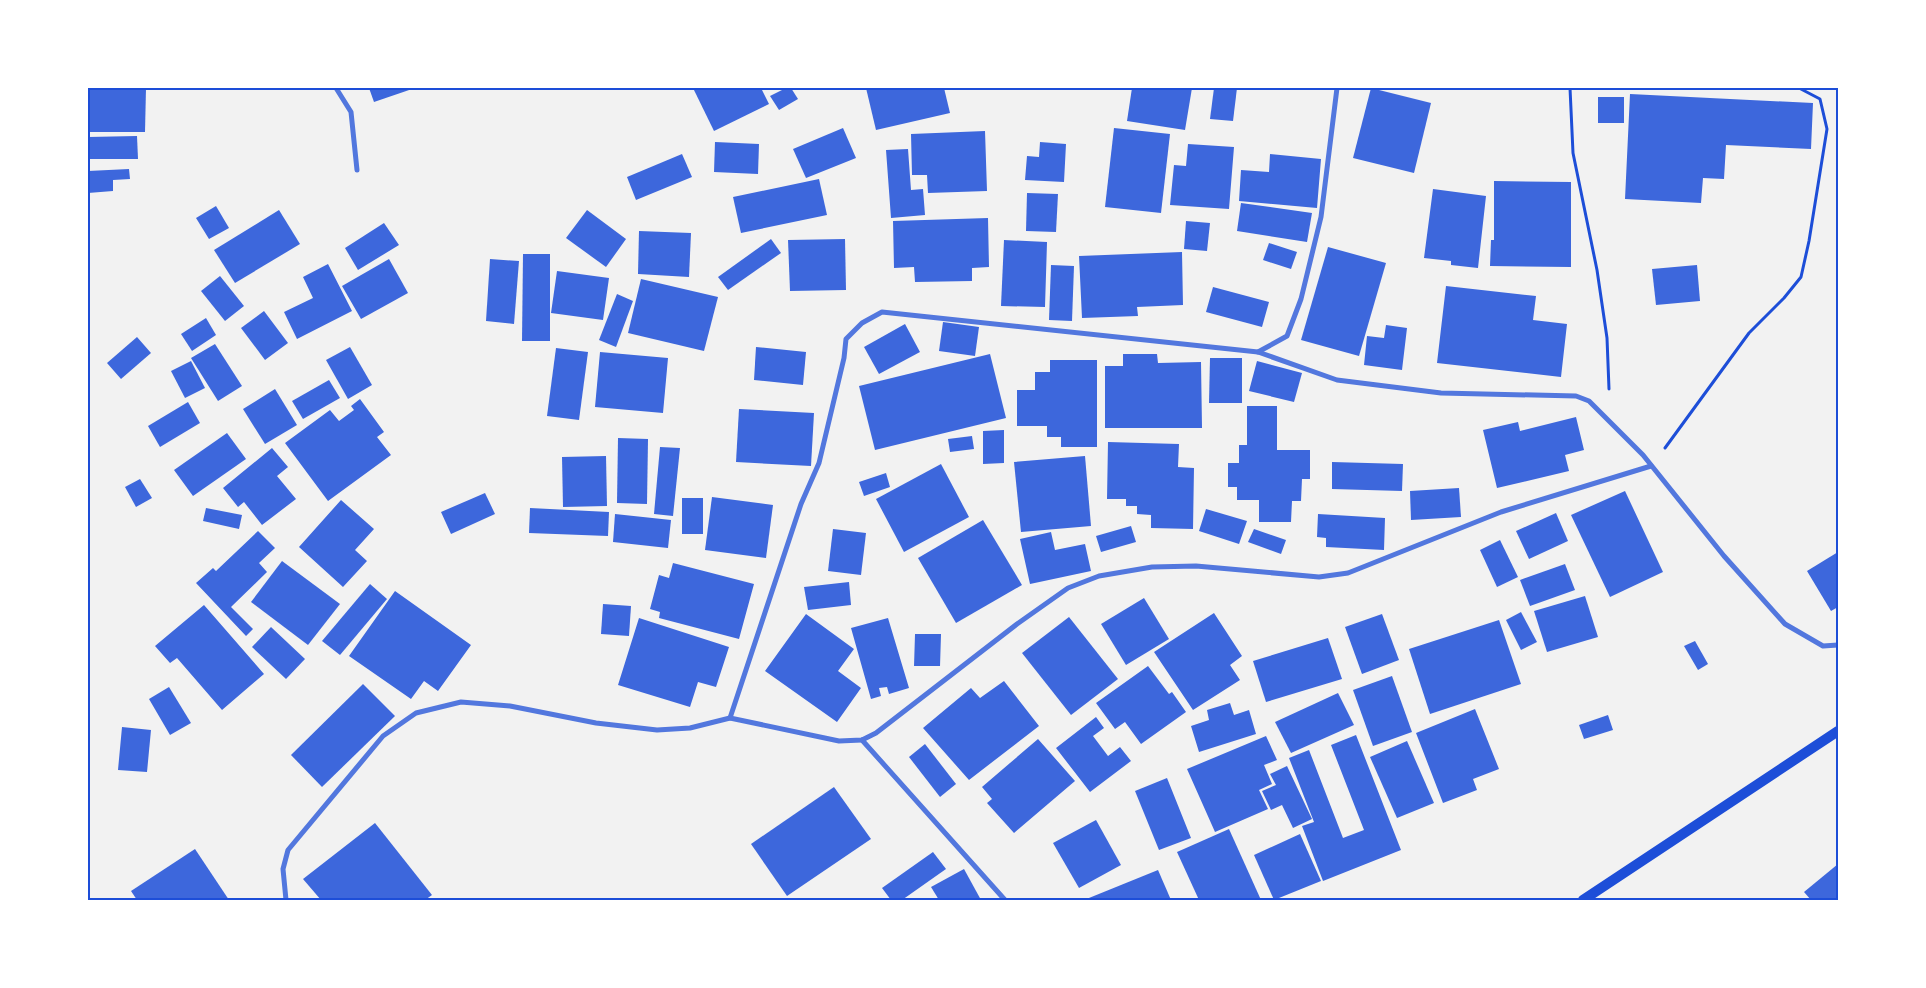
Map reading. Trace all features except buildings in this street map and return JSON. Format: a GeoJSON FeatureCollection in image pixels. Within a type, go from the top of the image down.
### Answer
{"type":"FeatureCollection","features":[{"type":"Feature","properties":{"kind":"main road"},"geometry":{"type":"LineString","coordinates":[[1583,900],[1838,731]]}},
{"type":"Feature","properties":{"kind":"street"},"geometry":{"type":"LineString","coordinates":[[336,88],[351,112],[358,170]]}},
{"type":"Feature","properties":{"kind":"street"},"geometry":{"type":"LineString","coordinates":[[1258,352],[1287,336],[1301,299],[1321,216],[1337,88]]}},
{"type":"Feature","properties":{"kind":"street"},"geometry":{"type":"LineString","coordinates":[[730,718],[801,504],[818,463],[844,358],[846,339],[862,323],[882,312],[1258,352],[1337,380],[1441,393],[1576,396],[1589,401],[1610,421],[1651,466],[1724,556],[1785,624],[1823,646],[1838,645]]}},
{"type":"Feature","properties":{"kind":"street"},"geometry":{"type":"LineString","coordinates":[[286,900],[283,869],[288,850],[383,736],[416,713],[461,702],[510,706],[596,723],[657,730],[690,728],[730,718],[839,741],[862,740],[876,733],[1017,624],[1068,588],[1099,576],[1152,567],[1196,566],[1320,577],[1348,573],[1501,512],[1651,466]]}},
{"type":"Feature","properties":{"kind":"street"},"geometry":{"type":"LineString","coordinates":[[862,740],[1005,900]]}},
{"type":"Feature","properties":{"kind":"path"},"geometry":{"type":"LineString","coordinates":[[1570,88],[1573,153],[1597,270],[1607,338],[1610,421]]}},
{"type":"Feature","properties":{"kind":"path"},"geometry":{"type":"LineString","coordinates":[[1651,466],[1749,333],[1784,298],[1801,277],[1809,241],[1827,129],[1820,99],[1799,88]]}}]}
